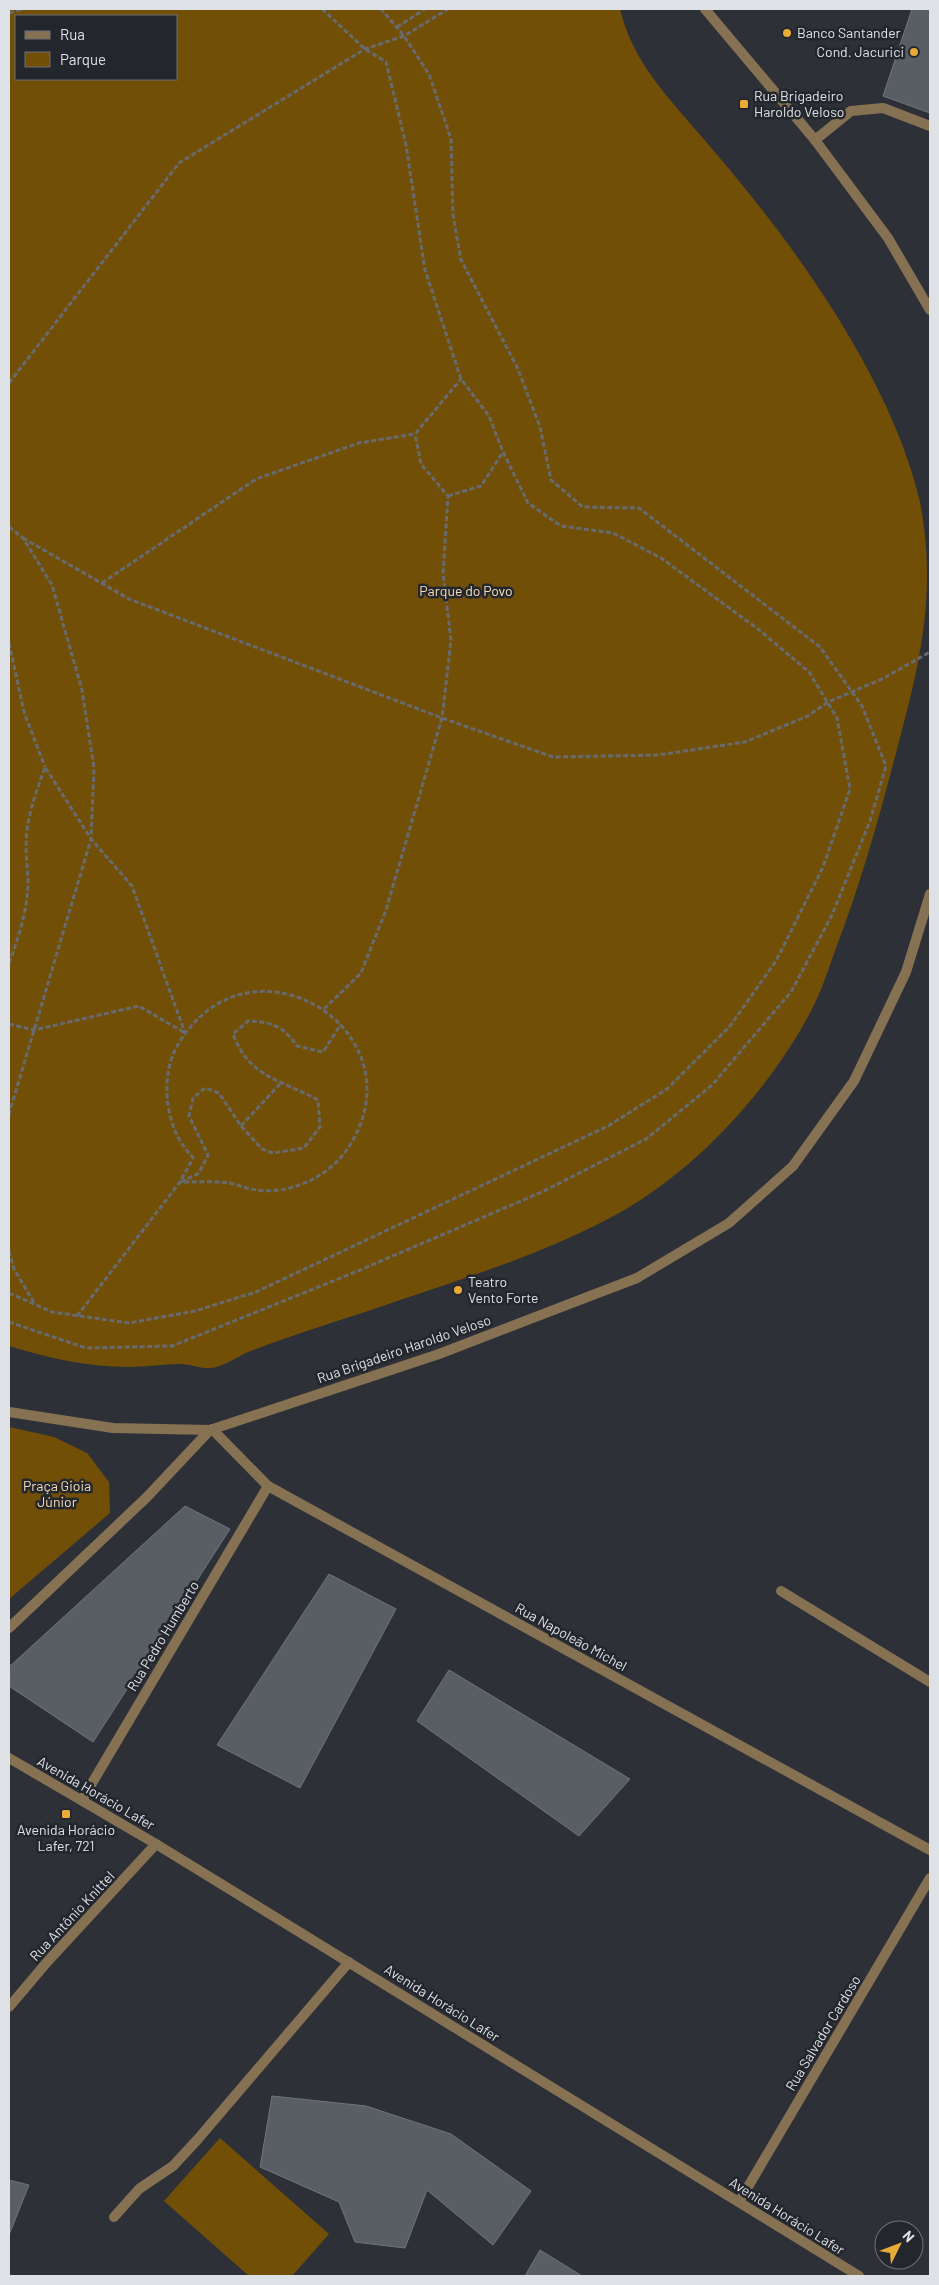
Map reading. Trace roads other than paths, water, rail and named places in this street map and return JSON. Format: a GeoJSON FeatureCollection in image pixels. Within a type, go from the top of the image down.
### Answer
{"type":"FeatureCollection","features":[{"type":"Feature","properties":{"kind":"street"},"geometry":{"type":"LineString","coordinates":[[705,9],[815,140],[888,238],[930,310]]}},
{"type":"Feature","properties":{"kind":"street"},"geometry":{"type":"LineString","coordinates":[[815,140],[851,111],[883,108],[930,126]]}},
{"type":"Feature","properties":{"kind":"street","name":"Rua Brigadeiro Haroldo Veloso"},"geometry":{"type":"LineString","coordinates":[[9,1412],[113,1428],[211,1429],[439,1354],[637,1278],[729,1222],[793,1166],[854,1081],[906,972],[930,894]]}},
{"type":"Feature","properties":{"kind":"street"},"geometry":{"type":"LineString","coordinates":[[9,1628],[147,1497],[211,1429]]}},
{"type":"Feature","properties":{"kind":"street","name":"Rua Napoleão Michel"},"geometry":{"type":"LineString","coordinates":[[211,1429],[268,1486],[930,1850]]}},
{"type":"Feature","properties":{"kind":"street","name":"Rua Pedro Humberto"},"geometry":{"type":"LineString","coordinates":[[82,1800],[268,1486]]}},
{"type":"Feature","properties":{"kind":"street"},"geometry":{"type":"LineString","coordinates":[[781,1591],[930,1682]]}},
{"type":"Feature","properties":{"kind":"street","name":"Avenida Horácio Lafer"},"geometry":{"type":"LineString","coordinates":[[9,1758],[156,1844],[859,2276]]}},
{"type":"Feature","properties":{"kind":"street","name":"Rua Antônio Knittel"},"geometry":{"type":"LineString","coordinates":[[9,2007],[48,1961],[156,1844]]}},
{"type":"Feature","properties":{"kind":"street","name":"Rua Salvador Cardoso"},"geometry":{"type":"LineString","coordinates":[[739,2202],[930,1878]]}},
{"type":"Feature","properties":{"kind":"street"},"geometry":{"type":"LineString","coordinates":[[114,2217],[139,2189],[173,2166],[198,2139],[349,1962]]}},
{"type":"Feature","properties":{"kind":"place","name":"Banco Santander"},"geometry":{"type":"Point","coordinates":[787,33]}},
{"type":"Feature","properties":{"kind":"place","name":"Cond. Jacurici"},"geometry":{"type":"Point","coordinates":[914,52]}},
{"type":"Feature","properties":{"kind":"place","name":"Rua Brigadeiro Haroldo Veloso"},"geometry":{"type":"Point","coordinates":[744,104]}},
{"type":"Feature","properties":{"kind":"place","name":"Teatro Vento Forte"},"geometry":{"type":"Point","coordinates":[458,1290]}},
{"type":"Feature","properties":{"kind":"place","name":"Avenida Horácio Lafer, 721"},"geometry":{"type":"Point","coordinates":[66,1814]}},
{"type":"Feature","properties":{"kind":"park label","name":"Parque do Povo"},"geometry":{"type":"Point","coordinates":[466,591]}},
{"type":"Feature","properties":{"kind":"park label","name":"Praça Gioia Júnior"},"geometry":{"type":"Point","coordinates":[57,1494]}}]}
